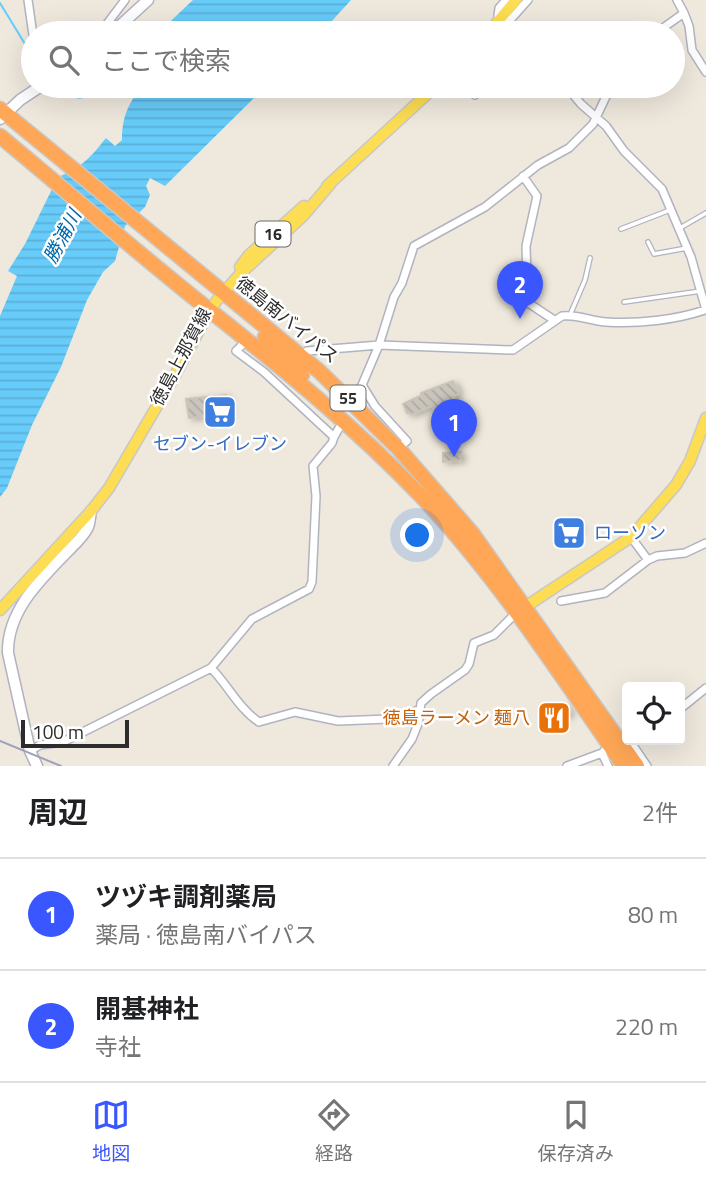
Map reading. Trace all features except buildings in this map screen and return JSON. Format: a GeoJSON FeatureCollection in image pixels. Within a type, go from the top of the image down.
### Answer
{"type":"FeatureCollection","features":[{"type":"Feature","properties":{"kind":"highway","name":"徳島南バイパス"},"geometry":{"type":"LineString","coordinates":[[4,115],[213,297],[247,340],[327,406],[452,520]]}},
{"type":"Feature","properties":{"kind":"highway","name":"徳島南バイパス"},"geometry":{"type":"LineString","coordinates":[[0,136],[213,297],[319,371],[398,448],[637,766]]}},
{"type":"Feature","properties":{"kind":"highway"},"geometry":{"type":"LineString","coordinates":[[213,297],[278,349],[327,406]]}},
{"type":"Feature","properties":{"kind":"highway","name":"徳島南バイパス"},"geometry":{"type":"LineString","coordinates":[[619,745],[624,766]]}},
{"type":"Feature","properties":{"kind":"main road"},"geometry":{"type":"LineString","coordinates":[[125,21],[148,0]]}},
{"type":"Feature","properties":{"kind":"main road"},"geometry":{"type":"LineString","coordinates":[[500,21],[516,0]]}},
{"type":"Feature","properties":{"kind":"main road"},"geometry":{"type":"LineString","coordinates":[[4,115],[26,98]]}},
{"type":"Feature","properties":{"kind":"main road","name":"徳島上那賀線"},"geometry":{"type":"LineString","coordinates":[[0,610],[91,511],[123,465],[213,297],[249,255],[423,98]]}},
{"type":"Feature","properties":{"kind":"main road"},"geometry":{"type":"LineString","coordinates":[[521,609],[631,537],[676,485],[695,450],[706,418]]}},
{"type":"Feature","properties":{"kind":"main road"},"geometry":{"type":"LineString","coordinates":[[37,766],[30,751],[8,653],[8,637],[33,588],[88,527],[91,511]]}},
{"type":"Feature","properties":{"kind":"street"},"geometry":{"type":"LineString","coordinates":[[28,0],[31,21]]}},
{"type":"Feature","properties":{"kind":"street"},"geometry":{"type":"LineString","coordinates":[[109,21],[125,0]]}},
{"type":"Feature","properties":{"kind":"street"},"geometry":{"type":"LineString","coordinates":[[497,21],[499,8],[506,0]]}},
{"type":"Feature","properties":{"kind":"street"},"geometry":{"type":"LineString","coordinates":[[507,21],[528,0]]}},
{"type":"Feature","properties":{"kind":"street"},"geometry":{"type":"LineString","coordinates":[[677,0],[689,26],[694,57],[706,72]]}},
{"type":"Feature","properties":{"kind":"street"},"geometry":{"type":"LineString","coordinates":[[673,21],[684,13]]}},
{"type":"Feature","properties":{"kind":"street"},"geometry":{"type":"LineString","coordinates":[[307,351],[379,345],[513,350],[520,348],[554,320],[570,315],[596,321],[630,321],[688,316],[706,310],[680,228],[662,188],[576,98]]}},
{"type":"Feature","properties":{"kind":"street"},"geometry":{"type":"LineString","coordinates":[[357,394],[379,345],[414,246],[485,207],[538,165],[569,148],[593,124],[606,98]]}},
{"type":"Feature","properties":{"kind":"street"},"geometry":{"type":"LineString","coordinates":[[523,176],[537,196],[526,246],[527,279],[524,300],[554,320]]}},
{"type":"Feature","properties":{"kind":"street"},"geometry":{"type":"LineString","coordinates":[[247,340],[236,351],[264,372],[334,437]]}},
{"type":"Feature","properties":{"kind":"street"},"geometry":{"type":"LineString","coordinates":[[362,385],[375,406],[407,440],[398,448]]}},
{"type":"Feature","properties":{"kind":"street"},"geometry":{"type":"LineString","coordinates":[[30,751],[40,745],[63,742],[211,668],[252,619],[309,589],[312,582],[316,496],[313,466],[332,443],[339,428]]}},
{"type":"Feature","properties":{"kind":"street"},"geometry":{"type":"LineString","coordinates":[[631,537],[648,560]]}},
{"type":"Feature","properties":{"kind":"street"},"geometry":{"type":"LineString","coordinates":[[561,601],[605,593],[648,560],[657,556],[685,553],[706,543]]}},
{"type":"Feature","properties":{"kind":"street"},"geometry":{"type":"LineString","coordinates":[[393,766],[412,739],[421,704],[465,670],[474,643],[494,635],[521,609]]}},
{"type":"Feature","properties":{"kind":"street"},"geometry":{"type":"LineString","coordinates":[[211,668],[225,682],[244,710],[259,722],[295,712],[338,721],[388,719],[419,710]]}},
{"type":"Feature","properties":{"kind":"street"},"geometry":{"type":"LineString","coordinates":[[685,705],[706,688]]}},
{"type":"Feature","properties":{"kind":"street"},"geometry":{"type":"LineString","coordinates":[[566,766],[619,745]]}},
{"type":"Feature","properties":{"kind":"street"},"geometry":{"type":"LineString","coordinates":[[608,766],[619,745]]}},
{"type":"Feature","properties":{"kind":"street"},"geometry":{"type":"LineString","coordinates":[[619,745],[647,766]]}},
{"type":"Feature","properties":{"kind":"lane"},"geometry":{"type":"LineString","coordinates":[[621,229],[672,209]]}},
{"type":"Feature","properties":{"kind":"lane"},"geometry":{"type":"LineString","coordinates":[[680,228],[706,213]]}},
{"type":"Feature","properties":{"kind":"lane"},"geometry":{"type":"LineString","coordinates":[[648,242],[654,254],[687,248]]}},
{"type":"Feature","properties":{"kind":"lane"},"geometry":{"type":"LineString","coordinates":[[570,315],[585,280],[590,258]]}},
{"type":"Feature","properties":{"kind":"lane"},"geometry":{"type":"LineString","coordinates":[[624,302],[701,291]]}},
{"type":"Feature","properties":{"kind":"water"},"geometry":{"type":"Polygon","coordinates":[[[193,0],[351,0],[332,21],[171,21],[193,0]]]}},
{"type":"Feature","properties":{"kind":"water","name":"勝浦川"},"geometry":{"type":"Polygon","coordinates":[[[254,98],[165,186],[150,178],[146,186],[150,195],[145,207],[125,226],[115,261],[103,272],[87,300],[61,367],[32,425],[7,488],[0,497],[0,316],[17,276],[8,271],[25,244],[58,177],[85,161],[106,138],[115,146],[122,140],[123,124],[133,99],[254,98]]]}},
{"type":"Feature","properties":{"kind":"waterway"},"geometry":{"type":"LineString","coordinates":[[0,3],[21,37]]}},
{"type":"Feature","properties":{"kind":"railway"},"geometry":{"type":"LineString","coordinates":[[0,741],[61,766]]}},
{"type":"Feature","properties":{"kind":"place","name":"開基神社"},"geometry":{"type":"Point","coordinates":[520,319]}},
{"type":"Feature","properties":{"kind":"place","name":"セブン-イレブン"},"geometry":{"type":"Point","coordinates":[220,412]}},
{"type":"Feature","properties":{"kind":"place","name":"ツヅキ調剤薬局"},"geometry":{"type":"Point","coordinates":[454,457]}},
{"type":"Feature","properties":{"kind":"place","name":"ローソン"},"geometry":{"type":"Point","coordinates":[569,533]}},
{"type":"Feature","properties":{"kind":"place","name":"徳島ラーメン 麺八"},"geometry":{"type":"Point","coordinates":[554,718]}}]}
